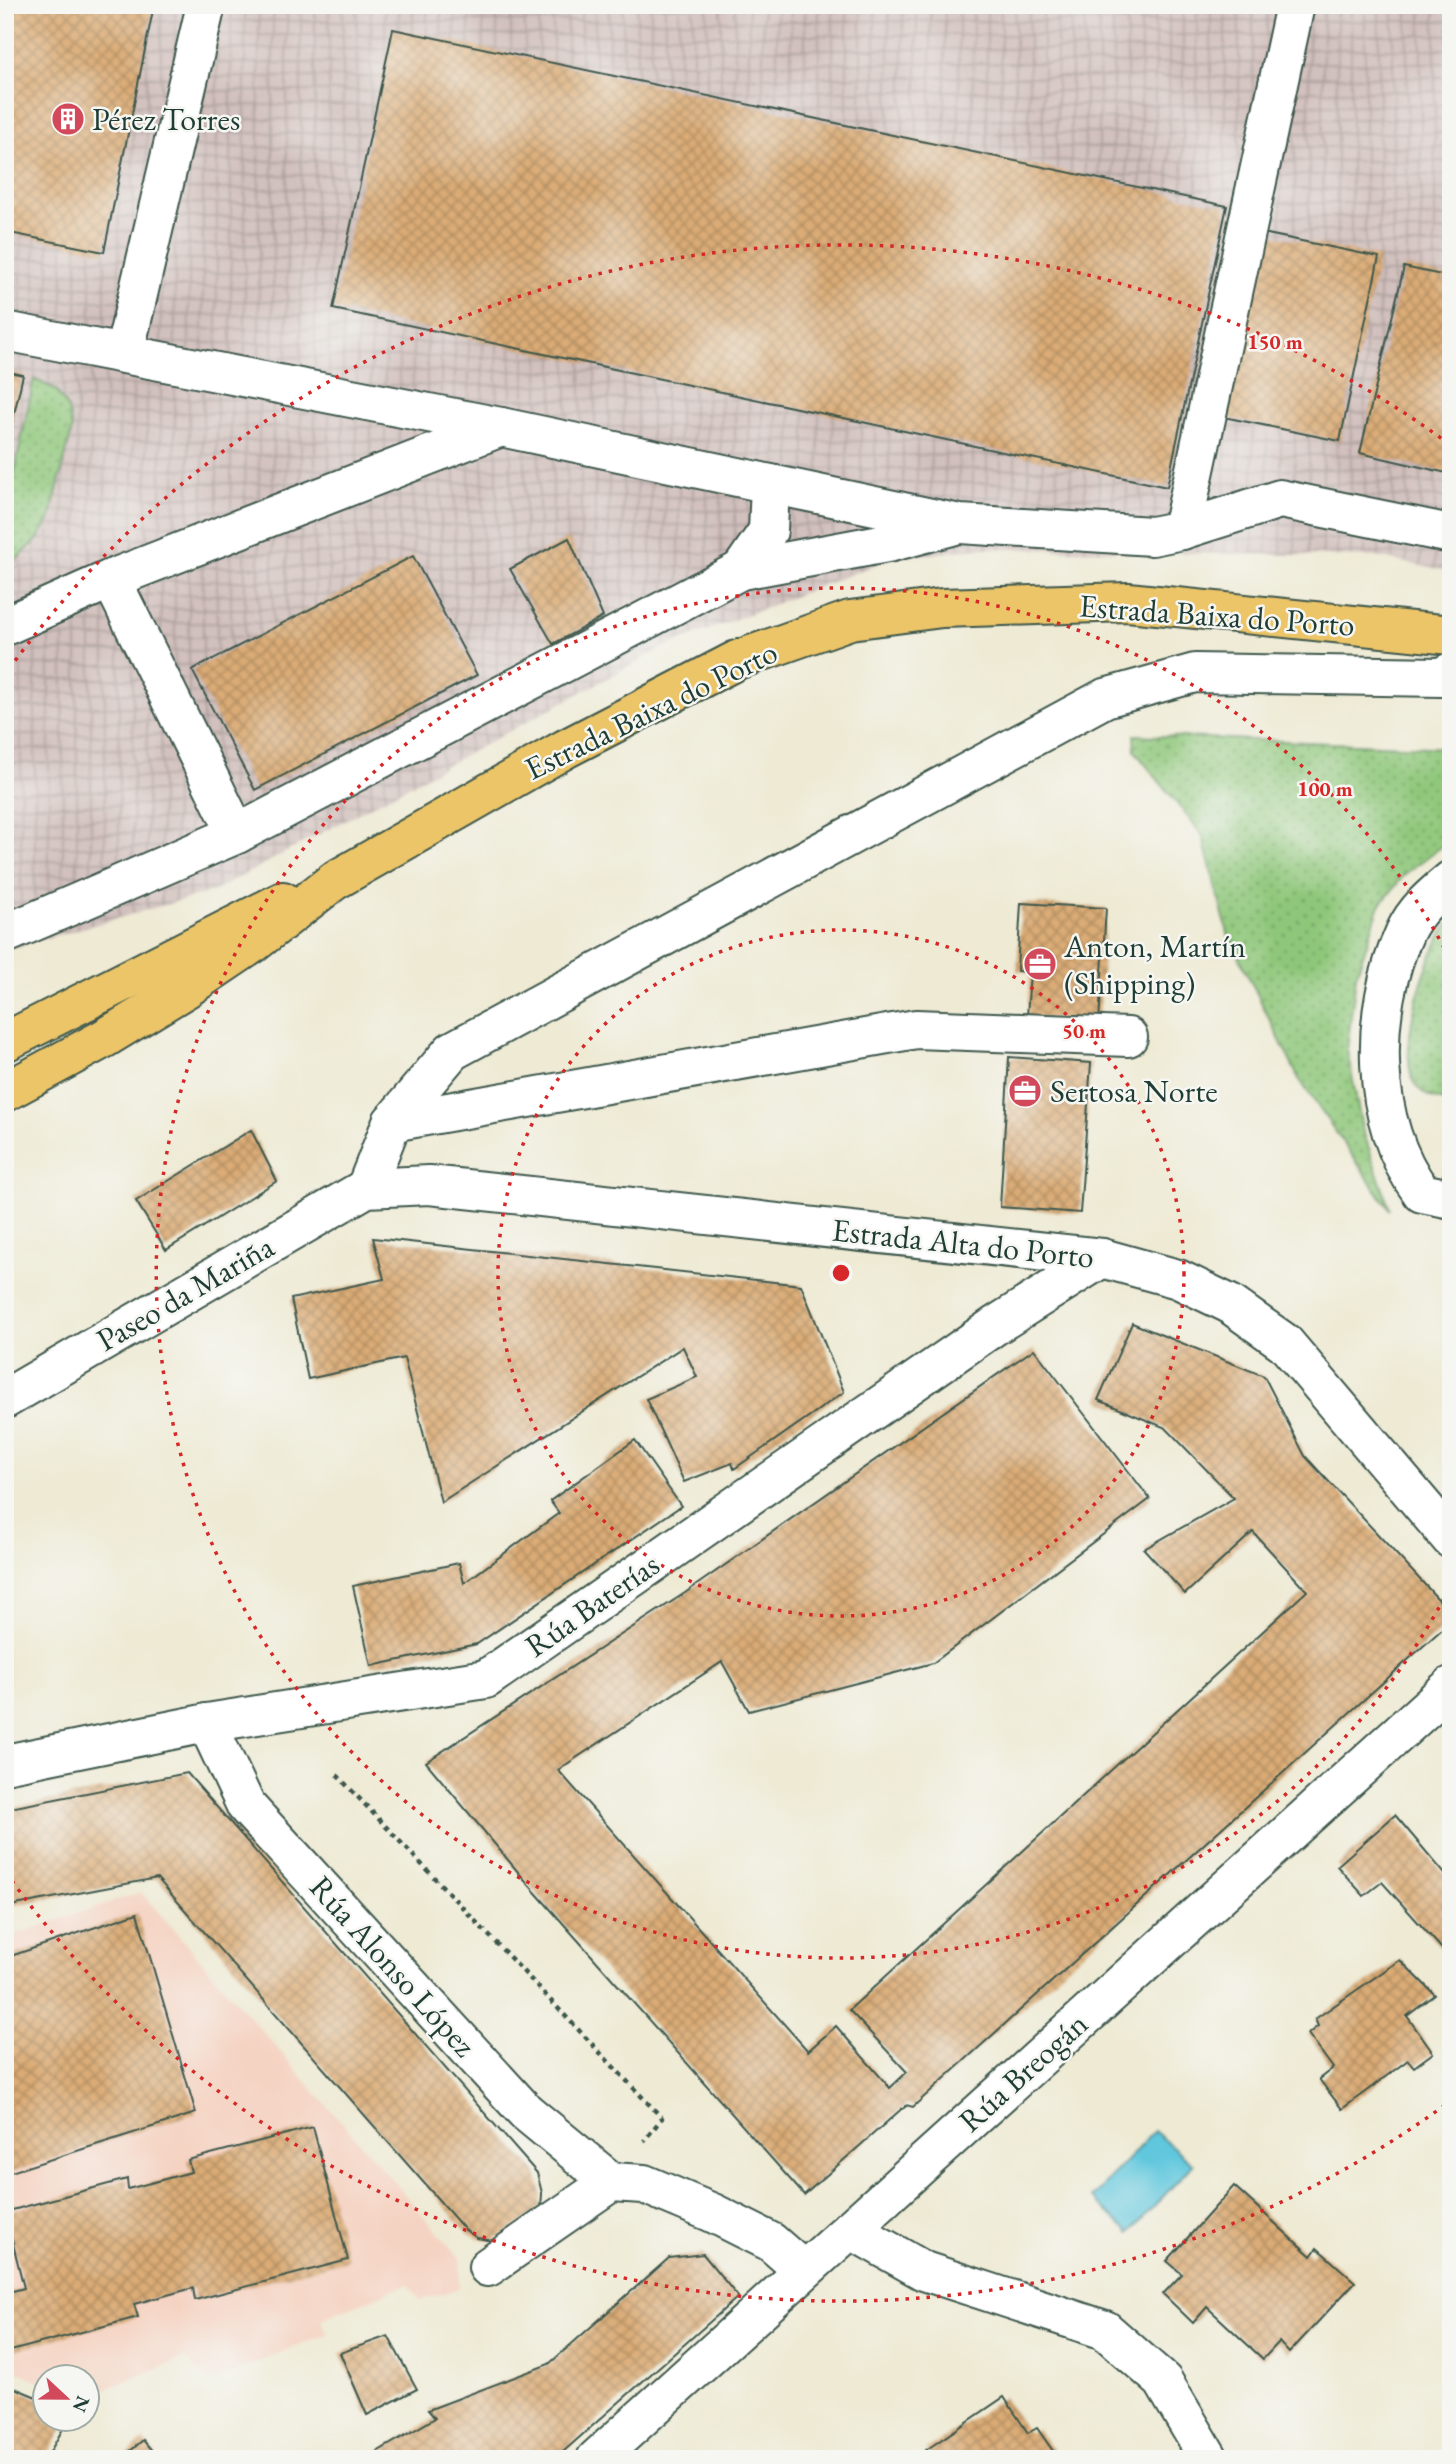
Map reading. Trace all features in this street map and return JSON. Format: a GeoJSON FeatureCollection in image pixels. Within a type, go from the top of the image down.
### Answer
{"type":"FeatureCollection","features":[{"type":"Feature","properties":{"kind":"main road","name":"Estrada Baixa do Porto"},"geometry":{"type":"LineString","coordinates":[[5,1042],[216,932],[334,881],[565,749],[737,660],[850,621],[942,608],[1129,602],[1451,635]]}},
{"type":"Feature","properties":{"kind":"main road","name":"Estrada Baixa do Porto"},"geometry":{"type":"LineString","coordinates":[[5,1092],[187,988],[254,943],[334,881]]}},
{"type":"Feature","properties":{"kind":"street"},"geometry":{"type":"LineString","coordinates":[[124,354],[206,5]]}},
{"type":"Feature","properties":{"kind":"street"},"geometry":{"type":"LineString","coordinates":[[1182,530],[1295,5]]}},
{"type":"Feature","properties":{"kind":"street"},"geometry":{"type":"LineString","coordinates":[[5,331],[501,427],[960,524],[1152,536],[1182,530],[1280,499],[1451,534]]}},
{"type":"Feature","properties":{"kind":"street"},"geometry":{"type":"LineString","coordinates":[[5,626],[111,579],[501,427]]}},
{"type":"Feature","properties":{"kind":"street"},"geometry":{"type":"LineString","coordinates":[[741,570],[768,531],[770,484]]}},
{"type":"Feature","properties":{"kind":"street"},"geometry":{"type":"LineString","coordinates":[[5,934],[237,834],[741,570],[892,542],[960,524]]}},
{"type":"Feature","properties":{"kind":"street"},"geometry":{"type":"LineString","coordinates":[[111,579],[237,834]]}},
{"type":"Feature","properties":{"kind":"street"},"geometry":{"type":"LineString","coordinates":[[366,1188],[392,1122],[452,1051],[1105,698],[1195,673],[1441,677],[1451,672]]}},
{"type":"Feature","properties":{"kind":"street"},"geometry":{"type":"LineString","coordinates":[[1451,880],[1427,900],[1406,930],[1382,1006],[1380,1046],[1385,1094],[1394,1140],[1409,1175],[1422,1193],[1451,1199]]}},
{"type":"Feature","properties":{"kind":"street"},"geometry":{"type":"LineString","coordinates":[[392,1122],[916,1029],[1128,1037]]}},
{"type":"Feature","properties":{"kind":"street"},"geometry":{"type":"LineString","coordinates":[[5,1073],[35,1059],[84,1049]]}},
{"type":"Feature","properties":{"kind":"street","name":"Estrada Alta do Porto"},"geometry":{"type":"LineString","coordinates":[[366,1188],[429,1185],[1102,1258],[1178,1279],[1230,1304],[1285,1343],[1451,1539]]}},
{"type":"Feature","properties":{"kind":"street","name":"Paseo da Mariña"},"geometry":{"type":"LineString","coordinates":[[5,1399],[366,1188]]}},
{"type":"Feature","properties":{"kind":"street","name":"Rúa Baterías"},"geometry":{"type":"LineString","coordinates":[[5,1764],[207,1723],[486,1679],[996,1325],[1102,1258]]}},
{"type":"Feature","properties":{"kind":"street","name":"Rúa Breogán"},"geometry":{"type":"LineString","coordinates":[[596,2459],[1451,1686]]}},
{"type":"Feature","properties":{"kind":"street","name":"Rúa Alonso López"},"geometry":{"type":"LineString","coordinates":[[207,1723],[246,1806],[526,2112],[611,2182]]}},
{"type":"Feature","properties":{"kind":"street"},"geometry":{"type":"LineString","coordinates":[[488,2267],[611,2182],[644,2184],[713,2213],[771,2242],[803,2270]]}},
{"type":"Feature","properties":{"kind":"street"},"geometry":{"type":"LineString","coordinates":[[850,2229],[924,2271],[1105,2330],[1163,2381],[1209,2459]]}},
{"type":"Feature","properties":{"kind":"path"},"geometry":{"type":"LineString","coordinates":[[337,1775],[662,2118],[611,2182]]}},
{"type":"Feature","properties":{"kind":"shaded area"},"geometry":{"type":"Polygon","coordinates":[[[5,5],[1451,5],[1451,572],[1377,557],[981,548],[892,558],[663,648],[214,891],[5,950],[5,5]]]}},
{"type":"Feature","properties":{"kind":"shaded area"},"geometry":{"type":"Polygon","coordinates":[[[141,1892],[461,2259],[459,2288],[421,2301],[408,2284],[321,2319],[328,2334],[210,2382],[184,2358],[102,2390],[102,2362],[32,2362],[32,2377],[5,2366],[5,1938],[141,1892]]]}},
{"type":"Feature","properties":{"kind":"green space"},"geometry":{"type":"Polygon","coordinates":[[[34,379],[56,390],[68,409],[72,429],[50,519],[37,540],[5,570],[5,518],[34,379]]]}},
{"type":"Feature","properties":{"kind":"green space"},"geometry":{"type":"Polygon","coordinates":[[[1134,735],[1451,748],[1451,839],[1405,874],[1380,905],[1356,976],[1347,1050],[1362,1128],[1390,1210],[1299,1079],[1229,937],[1202,835],[1135,751],[1134,735]]]}},
{"type":"Feature","properties":{"kind":"green space"},"geometry":{"type":"Polygon","coordinates":[[[1451,921],[1451,1102],[1433,1098],[1415,1083],[1409,1061],[1409,1042],[1425,973],[1442,934],[1451,921]]]}},
{"type":"Feature","properties":{"kind":"water"},"geometry":{"type":"Polygon","coordinates":[[[1154,2131],[1193,2164],[1130,2233],[1092,2198],[1154,2131]]]}},
{"type":"Feature","properties":{"kind":"building","name":"Pérez Torres"},"geometry":{"type":"Polygon","coordinates":[[[5,5],[154,5],[104,252],[5,232],[5,5]]]}},
{"type":"Feature","properties":{"kind":"building"},"geometry":{"type":"Polygon","coordinates":[[[393,29],[1227,206],[1167,487],[333,309],[393,29]]]}},
{"type":"Feature","properties":{"kind":"building"},"geometry":{"type":"Polygon","coordinates":[[[1253,231],[1379,257],[1340,441],[1214,415],[1253,231]]]}},
{"type":"Feature","properties":{"kind":"building"},"geometry":{"type":"Polygon","coordinates":[[[1404,267],[1451,277],[1451,474],[1360,453],[1404,267]]]}},
{"type":"Feature","properties":{"kind":"building"},"geometry":{"type":"Polygon","coordinates":[[[5,371],[23,375],[6,449],[5,449],[5,371]]]}},
{"type":"Feature","properties":{"kind":"building"},"geometry":{"type":"Polygon","coordinates":[[[569,538],[603,617],[553,644],[510,569],[569,538]]]}},
{"type":"Feature","properties":{"kind":"building"},"geometry":{"type":"Polygon","coordinates":[[[413,556],[477,675],[255,790],[192,670],[413,556]]]}},
{"type":"Feature","properties":{"kind":"building"},"geometry":{"type":"Polygon","coordinates":[[[1021,903],[1106,908],[1099,1022],[1027,1017],[1030,972],[1017,971],[1021,903]]]}},
{"type":"Feature","properties":{"kind":"building"},"geometry":{"type":"Polygon","coordinates":[[[1009,1057],[1091,1063],[1080,1213],[1000,1207],[1009,1057]]]}},
{"type":"Feature","properties":{"kind":"building"},"geometry":{"type":"Polygon","coordinates":[[[251,1130],[277,1181],[166,1250],[136,1201],[251,1130]]]}},
{"type":"Feature","properties":{"kind":"building"},"geometry":{"type":"Polygon","coordinates":[[[1451,1146],[1451,1178],[1443,1176],[1451,1146]]]}},
{"type":"Feature","properties":{"kind":"building"},"geometry":{"type":"Polygon","coordinates":[[[373,1238],[801,1285],[844,1392],[734,1469],[732,1463],[684,1482],[646,1399],[697,1377],[683,1347],[441,1502],[404,1358],[308,1379],[291,1299],[384,1279],[373,1238]]]}},
{"type":"Feature","properties":{"kind":"building"},"geometry":{"type":"Polygon","coordinates":[[[1132,1323],[1264,1376],[1305,1456],[1451,1613],[1451,1621],[913,2107],[906,2105],[804,2195],[529,1885],[426,1762],[685,1593],[1034,1349],[1150,1499],[933,1663],[749,1711],[722,1662],[558,1770],[808,2051],[836,2026],[890,2088],[907,2072],[849,2010],[1307,1591],[1253,1532],[1185,1594],[1144,1549],[1234,1498],[1166,1428],[1098,1400],[1132,1323]]]}},
{"type":"Feature","properties":{"kind":"building"},"geometry":{"type":"Polygon","coordinates":[[[635,1440],[681,1506],[477,1644],[371,1666],[353,1586],[459,1563],[464,1583],[559,1513],[550,1501],[635,1440]]]}},
{"type":"Feature","properties":{"kind":"building"},"geometry":{"type":"Polygon","coordinates":[[[187,1773],[537,2173],[542,2193],[541,2210],[493,2241],[477,2238],[465,2230],[157,1878],[5,1907],[5,1809],[187,1773]]]}},
{"type":"Feature","properties":{"kind":"building"},"geometry":{"type":"Polygon","coordinates":[[[1395,1815],[1451,1881],[1451,1946],[1443,1950],[1382,1882],[1364,1896],[1337,1866],[1395,1815]]]}},
{"type":"Feature","properties":{"kind":"building"},"geometry":{"type":"Polygon","coordinates":[[[137,1913],[196,2113],[5,2174],[5,1958],[137,1913]]]}},
{"type":"Feature","properties":{"kind":"building"},"geometry":{"type":"Polygon","coordinates":[[[1400,1960],[1435,1995],[1407,2016],[1433,2053],[1414,2067],[1408,2060],[1342,2109],[1319,2079],[1333,2068],[1308,2034],[1318,2026],[1315,2019],[1400,1960]]]}},
{"type":"Feature","properties":{"kind":"building"},"geometry":{"type":"Polygon","coordinates":[[[313,2127],[348,2260],[195,2300],[193,2288],[134,2304],[138,2317],[7,2352],[5,2293],[24,2288],[5,2212],[127,2179],[128,2189],[191,2172],[188,2160],[313,2127]]]}},
{"type":"Feature","properties":{"kind":"building"},"geometry":{"type":"Polygon","coordinates":[[[1234,2186],[1311,2256],[1317,2248],[1355,2282],[1289,2353],[1279,2342],[1263,2359],[1207,2307],[1193,2323],[1163,2294],[1182,2274],[1167,2261],[1234,2186]]]}},
{"type":"Feature","properties":{"kind":"building"},"geometry":{"type":"Polygon","coordinates":[[[703,2254],[738,2297],[555,2459],[365,2459],[435,2418],[428,2410],[549,2364],[669,2258],[703,2254]]]}},
{"type":"Feature","properties":{"kind":"building"},"geometry":{"type":"Polygon","coordinates":[[[388,2336],[417,2389],[367,2415],[340,2353],[388,2336]]]}},
{"type":"Feature","properties":{"kind":"building"},"geometry":{"type":"Polygon","coordinates":[[[5,2384],[32,2395],[32,2432],[61,2432],[46,2459],[5,2459],[5,2384]]]}},
{"type":"Feature","properties":{"kind":"building"},"geometry":{"type":"Polygon","coordinates":[[[1004,2397],[1028,2433],[1037,2428],[1053,2451],[1042,2459],[932,2459],[926,2450],[1004,2397]]]}},
{"type":"Feature","properties":{"kind":"building"},"geometry":{"type":"Polygon","coordinates":[[[143,2440],[159,2459],[121,2459],[143,2440]]]}},
{"type":"Feature","properties":{"kind":"place","name":"Pérez Torres"},"geometry":{"type":"Point","coordinates":[68,119]}},
{"type":"Feature","properties":{"kind":"place","name":"Anton, Martín (Shipping)"},"geometry":{"type":"Point","coordinates":[1040,964]}},
{"type":"Feature","properties":{"kind":"place","name":"Sertosa Norte"},"geometry":{"type":"Point","coordinates":[1025,1091]}}]}
